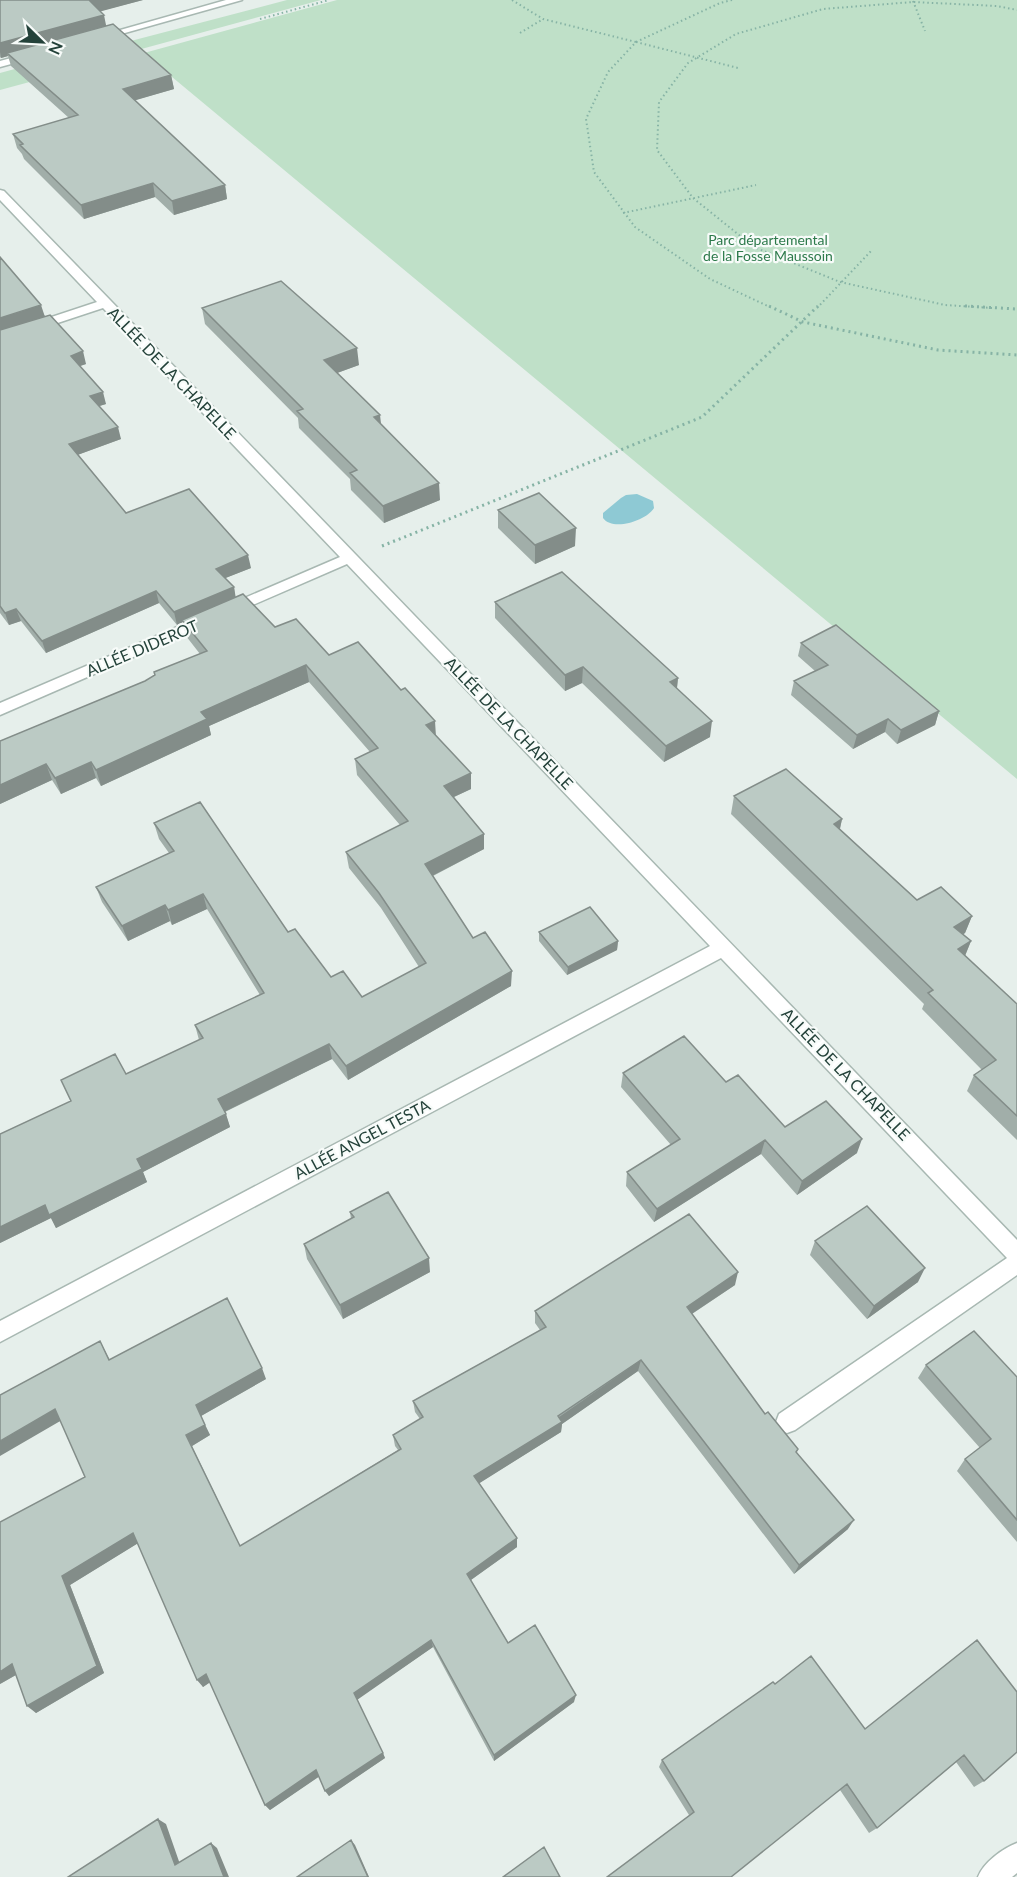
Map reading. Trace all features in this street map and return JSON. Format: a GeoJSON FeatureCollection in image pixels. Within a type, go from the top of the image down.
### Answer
{"type":"FeatureCollection","features":[{"type":"Feature","properties":{"kind":"street"},"geometry":{"type":"LineString","coordinates":[[90,40],[237,0]]}},
{"type":"Feature","properties":{"kind":"street"},"geometry":{"type":"LineString","coordinates":[[0,64],[45,52]]}},
{"type":"Feature","properties":{"kind":"street","name":"ALLÉE DE LA CHAPELLE"},"geometry":{"type":"LineString","coordinates":[[0,193],[1017,1254]]}},
{"type":"Feature","properties":{"kind":"street"},"geometry":{"type":"LineString","coordinates":[[0,338],[106,303]]}},
{"type":"Feature","properties":{"kind":"street","name":"ALLÉE DIDEROT"},"geometry":{"type":"LineString","coordinates":[[0,709],[349,558]]}},
{"type":"Feature","properties":{"kind":"street","name":"ALLÉE ANGEL TESTA"},"geometry":{"type":"LineString","coordinates":[[0,1332],[725,947]]}},
{"type":"Feature","properties":{"kind":"street"},"geometry":{"type":"LineString","coordinates":[[787,1422],[1017,1263]]}},
{"type":"Feature","properties":{"kind":"street"},"geometry":{"type":"LineString","coordinates":[[991,1877],[1017,1856]]}},
{"type":"Feature","properties":{"kind":"path"},"geometry":{"type":"LineString","coordinates":[[512,0],[543,19],[738,68]]}},
{"type":"Feature","properties":{"kind":"path"},"geometry":{"type":"LineString","coordinates":[[732,0],[720,3],[636,42],[608,72],[586,119],[594,172],[623,213],[635,227],[710,279],[803,322],[938,350],[1017,355]]}},
{"type":"Feature","properties":{"kind":"path"},"geometry":{"type":"LineString","coordinates":[[1017,10],[997,6],[913,1],[823,9],[736,34],[688,63],[659,102],[657,150],[693,198],[754,247],[840,282],[945,305],[1017,309]]}},
{"type":"Feature","properties":{"kind":"path"},"geometry":{"type":"LineString","coordinates":[[913,1],[925,32]]}},
{"type":"Feature","properties":{"kind":"path"},"geometry":{"type":"LineString","coordinates":[[520,33],[543,19]]}},
{"type":"Feature","properties":{"kind":"path"},"geometry":{"type":"LineString","coordinates":[[623,213],[756,185]]}},
{"type":"Feature","properties":{"kind":"path"},"geometry":{"type":"LineString","coordinates":[[349,558],[702,417],[803,322],[872,250]]}},
{"type":"Feature","properties":{"kind":"green space"},"geometry":{"type":"Polygon","coordinates":[[[287,0],[321,0],[90,63],[81,54],[287,0]]]}},
{"type":"Feature","properties":{"kind":"green space","name":"Parc départemental de la Fosse Maussoin"},"geometry":{"type":"Polygon","coordinates":[[[337,0],[1017,0],[1017,779],[154,62],[157,61],[115,72],[104,64],[337,0]]]}},
{"type":"Feature","properties":{"kind":"green space"},"geometry":{"type":"Polygon","coordinates":[[[59,57],[74,70],[0,90],[0,73],[59,57]]]}},
{"type":"Feature","properties":{"kind":"water"},"geometry":{"type":"Polygon","coordinates":[[[637,494],[653,501],[654,508],[644,517],[622,524],[614,524],[603,518],[603,513],[621,498],[637,494]]]}},
{"type":"Feature","properties":{"kind":"building"},"geometry":{"type":"Polygon","coordinates":[[[0,0],[89,0],[104,15],[0,43],[0,0]]]}},
{"type":"Feature","properties":{"kind":"building"},"geometry":{"type":"Polygon","coordinates":[[[113,24],[171,75],[123,89],[225,185],[172,201],[153,183],[81,205],[20,145],[23,144],[13,134],[78,115],[7,53],[113,24]]]}},
{"type":"Feature","properties":{"kind":"building"},"geometry":{"type":"Polygon","coordinates":[[[0,257],[41,305],[0,318],[0,257]]]}},
{"type":"Feature","properties":{"kind":"building"},"geometry":{"type":"Polygon","coordinates":[[[281,281],[357,348],[324,360],[380,415],[374,417],[439,483],[383,506],[350,473],[357,470],[297,411],[303,409],[202,308],[281,281]]]}},
{"type":"Feature","properties":{"kind":"building"},"geometry":{"type":"Polygon","coordinates":[[[50,315],[83,351],[71,356],[103,392],[90,396],[118,427],[69,444],[126,513],[189,489],[248,555],[216,569],[234,587],[174,612],[156,591],[42,641],[16,609],[5,613],[0,606],[0,330],[50,315]]]}},
{"type":"Feature","properties":{"kind":"building"},"geometry":{"type":"Polygon","coordinates":[[[539,493],[576,528],[535,545],[498,510],[539,493]]]}},
{"type":"Feature","properties":{"kind":"building"},"geometry":{"type":"Polygon","coordinates":[[[562,572],[678,678],[670,682],[712,721],[666,746],[583,667],[565,675],[495,602],[562,572]]]}},
{"type":"Feature","properties":{"kind":"building"},"geometry":{"type":"Polygon","coordinates":[[[243,594],[275,627],[296,619],[329,655],[358,642],[401,690],[405,688],[435,721],[426,725],[471,773],[444,786],[484,834],[425,864],[473,938],[485,932],[512,971],[346,1066],[329,1044],[218,1099],[226,1114],[137,1159],[142,1169],[49,1215],[45,1205],[0,1227],[0,1134],[71,1101],[61,1080],[115,1054],[126,1074],[203,1038],[195,1025],[264,993],[203,894],[168,910],[165,905],[122,926],[96,887],[174,851],[154,823],[200,802],[288,932],[295,929],[331,977],[343,971],[362,997],[426,963],[379,893],[346,852],[408,821],[355,759],[378,748],[306,665],[201,712],[207,719],[96,770],[91,762],[55,778],[46,764],[0,785],[0,741],[145,681],[155,675],[154,672],[207,651],[182,620],[243,594]]]}},
{"type":"Feature","properties":{"kind":"building"},"geometry":{"type":"Polygon","coordinates":[[[836,625],[939,711],[901,730],[888,719],[857,735],[794,681],[828,665],[801,643],[836,625]]]}},
{"type":"Feature","properties":{"kind":"building"},"geometry":{"type":"Polygon","coordinates":[[[786,769],[842,819],[834,824],[917,900],[941,887],[972,916],[954,927],[971,941],[958,949],[1017,1004],[1017,1116],[974,1075],[996,1060],[928,993],[933,990],[734,796],[786,769]]]}},
{"type":"Feature","properties":{"kind":"building"},"geometry":{"type":"Polygon","coordinates":[[[590,907],[618,941],[568,967],[539,932],[590,907]]]}},
{"type":"Feature","properties":{"kind":"building"},"geometry":{"type":"Polygon","coordinates":[[[684,1036],[726,1082],[738,1075],[785,1127],[826,1101],[862,1139],[802,1181],[765,1140],[657,1209],[627,1172],[680,1139],[623,1073],[684,1036]]]}},
{"type":"Feature","properties":{"kind":"building"},"geometry":{"type":"Polygon","coordinates":[[[388,1192],[429,1258],[340,1305],[304,1244],[354,1217],[350,1212],[388,1192]]]}},
{"type":"Feature","properties":{"kind":"building"},"geometry":{"type":"Polygon","coordinates":[[[867,1206],[925,1268],[874,1306],[815,1241],[867,1206]]]}},
{"type":"Feature","properties":{"kind":"building"},"geometry":{"type":"Polygon","coordinates":[[[689,1214],[738,1272],[687,1307],[765,1414],[768,1412],[798,1449],[796,1452],[854,1520],[799,1565],[641,1360],[558,1416],[562,1422],[474,1476],[517,1538],[467,1574],[508,1643],[535,1625],[576,1695],[494,1755],[431,1640],[354,1693],[383,1753],[325,1791],[316,1770],[265,1805],[206,1674],[197,1680],[133,1533],[62,1576],[97,1666],[27,1706],[12,1664],[0,1672],[0,1522],[85,1477],[55,1409],[0,1441],[0,1395],[100,1341],[109,1360],[227,1298],[262,1368],[196,1405],[205,1425],[186,1435],[240,1546],[401,1449],[393,1435],[423,1417],[413,1401],[546,1327],[535,1311],[689,1214]]]}},
{"type":"Feature","properties":{"kind":"building"},"geometry":{"type":"Polygon","coordinates":[[[974,1331],[1017,1377],[1017,1520],[965,1459],[991,1439],[926,1365],[974,1331]]]}},
{"type":"Feature","properties":{"kind":"building"},"geometry":{"type":"Polygon","coordinates":[[[977,1640],[1017,1692],[1017,1752],[984,1781],[964,1755],[877,1828],[847,1784],[731,1877],[607,1877],[694,1812],[662,1760],[773,1682],[775,1684],[811,1656],[865,1729],[977,1640]]]}},
{"type":"Feature","properties":{"kind":"building"},"geometry":{"type":"Polygon","coordinates":[[[158,1819],[175,1865],[211,1843],[224,1877],[68,1877],[158,1819]]]}},
{"type":"Feature","properties":{"kind":"building"},"geometry":{"type":"Polygon","coordinates":[[[351,1840],[368,1877],[297,1877],[351,1840]]]}},
{"type":"Feature","properties":{"kind":"building"},"geometry":{"type":"Polygon","coordinates":[[[544,1847],[560,1877],[503,1877],[544,1847]]]}}]}
